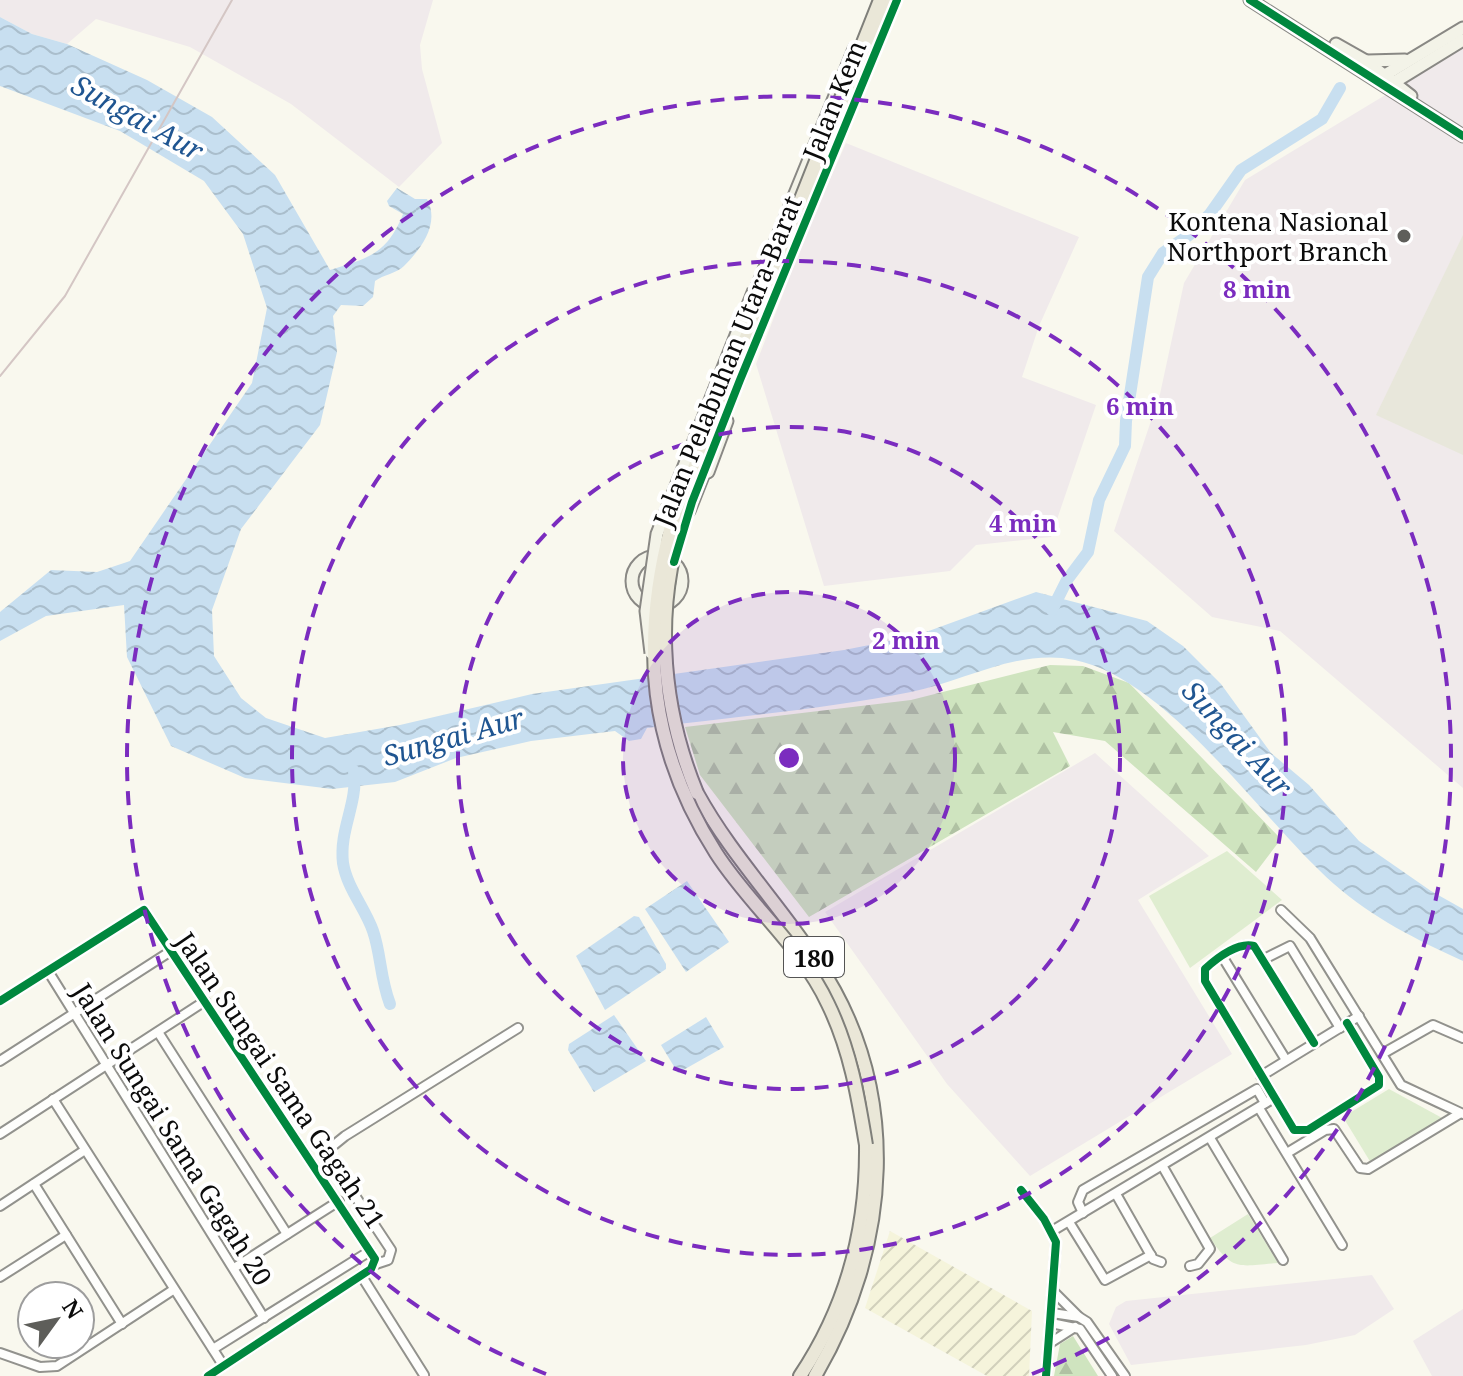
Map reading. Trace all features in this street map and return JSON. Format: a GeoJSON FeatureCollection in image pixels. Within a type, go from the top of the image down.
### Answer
{"type":"FeatureCollection","features":[{"type":"Feature","properties":{"kind":"main road","name":"Jalan Pelabuhan Utara-Barat"},"geometry":{"type":"LineString","coordinates":[[815,1376],[847,1316],[870,1246],[877,1197],[871,1092],[841,1003],[809,949],[733,853],[697,793],[682,753],[658,659],[659,579],[671,526],[877,0]]}},
{"type":"Feature","properties":{"kind":"main road","name":"Jalan Pelabuhan Utara-Barat"},"geometry":{"type":"LineString","coordinates":[[658,659],[670,573],[685,512],[894,0]]}},
{"type":"Feature","properties":{"kind":"main road","name":"Jalan Pelabuhan Utara-Barat"},"geometry":{"type":"LineString","coordinates":[[800,1376],[831,1323],[854,1260],[872,1144]]}},
{"type":"Feature","properties":{"kind":"street","name":"Jalan Kem"},"geometry":{"type":"LineString","coordinates":[[658,659],[646,611],[657,534],[754,290],[877,0]]}},
{"type":"Feature","properties":{"kind":"street","name":"Jalan Kem"},"geometry":{"type":"LineString","coordinates":[[674,562],[692,502],[894,0]]}},
{"type":"Feature","properties":{"kind":"street"},"geometry":{"type":"LineString","coordinates":[[1250,0],[1385,81],[1463,136]]}},
{"type":"Feature","properties":{"kind":"street"},"geometry":{"type":"LineString","coordinates":[[1261,0],[1366,61],[1385,81]]}},
{"type":"Feature","properties":{"kind":"street"},"geometry":{"type":"LineString","coordinates":[[1385,81],[1408,60],[1463,28]]}},
{"type":"Feature","properties":{"kind":"street"},"geometry":{"type":"LineString","coordinates":[[1385,81],[1463,40]]}},
{"type":"Feature","properties":{"kind":"street"},"geometry":{"type":"LineString","coordinates":[[1366,61],[1408,60]]}},
{"type":"Feature","properties":{"kind":"street","name":"Jalan Kem"},"geometry":{"type":"LineString","coordinates":[[658,555],[668,519],[738,341],[754,290]]}},
{"type":"Feature","properties":{"kind":"street","name":"Jalan Kem"},"geometry":{"type":"LineString","coordinates":[[658,659],[683,543],[753,349]]}},
{"type":"Feature","properties":{"kind":"street"},"geometry":{"type":"LineString","coordinates":[[658,555],[674,562],[682,576],[680,592],[669,603],[645,603],[634,592],[634,570],[643,559],[658,555]]}},
{"type":"Feature","properties":{"kind":"street","name":"Jalan Sungai Sama Gagah 21"},"geometry":{"type":"LineString","coordinates":[[48,971],[144,910],[339,1201],[376,1264],[208,1376]]}},
{"type":"Feature","properties":{"kind":"street"},"geometry":{"type":"LineString","coordinates":[[1281,910],[1310,938],[1407,1090],[1461,1114]]}},
{"type":"Feature","properties":{"kind":"street"},"geometry":{"type":"LineString","coordinates":[[1264,959],[1290,946],[1379,1077],[1379,1085],[1302,1132],[1266,1103],[1261,1076],[1205,981],[1205,969],[1246,944],[1254,946],[1314,1043]]}},
{"type":"Feature","properties":{"kind":"street"},"geometry":{"type":"LineString","coordinates":[[0,1061],[171,951]]}},
{"type":"Feature","properties":{"kind":"street"},"geometry":{"type":"LineString","coordinates":[[1222,956],[1286,1060]]}},
{"type":"Feature","properties":{"kind":"street"},"geometry":{"type":"LineString","coordinates":[[0,1001],[48,971]]}},
{"type":"Feature","properties":{"kind":"street","name":"Jalan Sungai Sama Gagah 20"},"geometry":{"type":"LineString","coordinates":[[48,971],[264,1318]]}},
{"type":"Feature","properties":{"kind":"street"},"geometry":{"type":"LineString","coordinates":[[0,1134],[205,1001]]}},
{"type":"Feature","properties":{"kind":"street"},"geometry":{"type":"LineString","coordinates":[[1261,1076],[1359,1016]]}},
{"type":"Feature","properties":{"kind":"street"},"geometry":{"type":"LineString","coordinates":[[1382,1054],[1433,1025],[1463,1038]]}},
{"type":"Feature","properties":{"kind":"street"},"geometry":{"type":"LineString","coordinates":[[376,1264],[388,1260],[391,1250],[334,1164],[329,1149],[518,1028]]}},
{"type":"Feature","properties":{"kind":"street"},"geometry":{"type":"LineString","coordinates":[[158,1032],[287,1234]]}},
{"type":"Feature","properties":{"kind":"street"},"geometry":{"type":"LineString","coordinates":[[1083,1213],[1078,1202],[1083,1190],[1257,1089],[1287,1153],[1342,1245]]}},
{"type":"Feature","properties":{"kind":"street"},"geometry":{"type":"LineString","coordinates":[[53,1099],[223,1365]]}},
{"type":"Feature","properties":{"kind":"street"},"geometry":{"type":"LineString","coordinates":[[1052,1231],[1266,1103]]}},
{"type":"Feature","properties":{"kind":"street"},"geometry":{"type":"LineString","coordinates":[[1287,1153],[1334,1129],[1360,1168],[1368,1169],[1461,1114]]}},
{"type":"Feature","properties":{"kind":"street"},"geometry":{"type":"LineString","coordinates":[[1210,1138],[1283,1260]]}},
{"type":"Feature","properties":{"kind":"street"},"geometry":{"type":"LineString","coordinates":[[0,1206],[85,1150]]}},
{"type":"Feature","properties":{"kind":"street"},"geometry":{"type":"LineString","coordinates":[[1163,1167],[1210,1249],[1198,1264],[1190,1266]]}},
{"type":"Feature","properties":{"kind":"street"},"geometry":{"type":"LineString","coordinates":[[34,1184],[122,1324]]}},
{"type":"Feature","properties":{"kind":"street"},"geometry":{"type":"LineString","coordinates":[[1021,1190],[1052,1231],[1057,1255],[1046,1376]]}},
{"type":"Feature","properties":{"kind":"street"},"geometry":{"type":"LineString","coordinates":[[1116,1194],[1151,1255],[1161,1262]]}},
{"type":"Feature","properties":{"kind":"street"},"geometry":{"type":"LineString","coordinates":[[234,1268],[339,1201]]}},
{"type":"Feature","properties":{"kind":"street"},"geometry":{"type":"LineString","coordinates":[[1069,1222],[1105,1280],[1151,1255]]}},
{"type":"Feature","properties":{"kind":"street"},"geometry":{"type":"LineString","coordinates":[[0,1277],[66,1235]]}},
{"type":"Feature","properties":{"kind":"street"},"geometry":{"type":"LineString","coordinates":[[213,1349],[370,1251]]}},
{"type":"Feature","properties":{"kind":"street"},"geometry":{"type":"LineString","coordinates":[[361,1275],[424,1375]]}},
{"type":"Feature","properties":{"kind":"street"},"geometry":{"type":"LineString","coordinates":[[0,1353],[40,1367],[57,1366],[173,1290]]}},
{"type":"Feature","properties":{"kind":"street"},"geometry":{"type":"LineString","coordinates":[[1054,1292],[1091,1327],[1125,1376]]}},
{"type":"Feature","properties":{"kind":"street"},"geometry":{"type":"LineString","coordinates":[[1052,1313],[1079,1317]]}},
{"type":"Feature","properties":{"kind":"street"},"geometry":{"type":"LineString","coordinates":[[1051,1323],[1076,1327],[1112,1376]]}},
{"type":"Feature","properties":{"kind":"street"},"geometry":{"type":"LineString","coordinates":[[1049,1343],[1076,1327]]}},
{"type":"Feature","properties":{"kind":"shaded area"},"geometry":{"type":"Polygon","coordinates":[[[0,0],[433,0],[420,45],[422,69],[442,143],[399,187],[291,104],[190,47],[96,19],[67,44],[32,34],[0,17],[0,0]]]}},
{"type":"Feature","properties":{"kind":"shaded area"},"geometry":{"type":"Polygon","coordinates":[[[1463,48],[1463,788],[1280,631],[1212,617],[1114,531],[1160,394],[1184,283],[1245,180],[1463,48]]]}},
{"type":"Feature","properties":{"kind":"shaded area"},"geometry":{"type":"Polygon","coordinates":[[[846,143],[1079,237],[1039,326],[1022,377],[1096,405],[1051,537],[976,545],[950,571],[824,586],[756,364],[808,229],[846,143]]]}},
{"type":"Feature","properties":{"kind":"shaded area"},"geometry":{"type":"Polygon","coordinates":[[[1463,235],[1463,455],[1376,415],[1463,235]]]}},
{"type":"Feature","properties":{"kind":"shaded area"},"geometry":{"type":"Polygon","coordinates":[[[1095,753],[1209,856],[1138,900],[1232,1054],[1030,1176],[947,1084],[825,912],[1095,753]]]}},
{"type":"Feature","properties":{"kind":"shaded area"},"geometry":{"type":"Polygon","coordinates":[[[1372,1275],[1394,1309],[1355,1335],[1306,1345],[1131,1365],[1109,1324],[1116,1307],[1126,1301],[1372,1275]]]}},
{"type":"Feature","properties":{"kind":"shaded area"},"geometry":{"type":"Polygon","coordinates":[[[1463,1309],[1463,1376],[1432,1376],[1413,1341],[1463,1309]]]}},
{"type":"Feature","properties":{"kind":"green space"},"geometry":{"type":"Polygon","coordinates":[[[1050,665],[1083,666],[1129,683],[1281,839],[1256,872],[1105,741],[1053,732],[1070,766],[809,917],[700,775],[685,727],[911,700],[1050,665]]]}},
{"type":"Feature","properties":{"kind":"green space"},"geometry":{"type":"Polygon","coordinates":[[[1227,851],[1282,900],[1190,968],[1149,896],[1227,851]]]}},
{"type":"Feature","properties":{"kind":"green space"},"geometry":{"type":"Polygon","coordinates":[[[1389,1089],[1444,1119],[1371,1163],[1343,1117],[1389,1089]]]}},
{"type":"Feature","properties":{"kind":"green space"},"geometry":{"type":"Polygon","coordinates":[[[1248,1214],[1278,1263],[1245,1265],[1231,1262],[1210,1238],[1248,1214]]]}},
{"type":"Feature","properties":{"kind":"green space"},"geometry":{"type":"Polygon","coordinates":[[[890,1231],[1032,1311],[1029,1376],[987,1376],[865,1308],[890,1231]]]}},
{"type":"Feature","properties":{"kind":"green space"},"geometry":{"type":"Polygon","coordinates":[[[1073,1336],[1098,1376],[1054,1376],[1060,1344],[1073,1336]]]}},
{"type":"Feature","properties":{"kind":"water","name":"Sungai Aur"},"geometry":{"type":"Polygon","coordinates":[[[0,17],[32,34],[67,44],[147,80],[212,117],[275,175],[330,270],[366,258],[390,238],[403,214],[389,206],[387,201],[397,188],[415,199],[427,199],[430,226],[423,243],[411,259],[401,268],[375,281],[373,297],[363,306],[341,305],[333,316],[337,352],[320,425],[241,529],[212,610],[214,656],[241,698],[266,718],[325,738],[400,725],[532,694],[844,650],[915,636],[1036,592],[1147,621],[1183,646],[1221,684],[1271,753],[1309,785],[1359,841],[1431,891],[1463,909],[1463,961],[1396,927],[1349,896],[1306,857],[1180,723],[1145,695],[1110,673],[1075,660],[1033,658],[992,667],[932,687],[878,698],[647,728],[641,739],[629,741],[615,731],[531,741],[456,758],[395,782],[332,789],[245,778],[171,746],[127,657],[124,605],[46,616],[0,641],[0,612],[51,570],[97,572],[130,561],[252,383],[267,308],[243,234],[204,181],[120,131],[0,86],[0,17]]]}},
{"type":"Feature","properties":{"kind":"water"},"geometry":{"type":"Polygon","coordinates":[[[687,881],[729,942],[686,972],[645,909],[687,881]]]}},
{"type":"Feature","properties":{"kind":"water"},"geometry":{"type":"Polygon","coordinates":[[[634,916],[639,917],[666,969],[605,1010],[576,956],[634,916]]]}},
{"type":"Feature","properties":{"kind":"water"},"geometry":{"type":"Polygon","coordinates":[[[614,1015],[646,1061],[594,1092],[568,1050],[569,1044],[614,1015]]]}},
{"type":"Feature","properties":{"kind":"water"},"geometry":{"type":"Polygon","coordinates":[[[706,1017],[724,1047],[678,1073],[661,1045],[706,1017]]]}},
{"type":"Feature","properties":{"kind":"waterway"},"geometry":{"type":"LineString","coordinates":[[1052,610],[1067,580],[1088,552],[1099,500],[1125,446],[1148,277],[1163,253],[1189,235],[1210,214],[1241,170],[1322,119],[1340,88]]}},
{"type":"Feature","properties":{"kind":"waterway"},"geometry":{"type":"LineString","coordinates":[[354,771],[355,783],[342,851],[343,863],[348,881],[373,931],[390,1004]]}},
{"type":"Feature","properties":{"kind":"railway"},"geometry":{"type":"LineString","coordinates":[[0,376],[65,296],[232,0]]}},
{"type":"Feature","properties":{"kind":"cycle path"},"geometry":{"type":"LineString","coordinates":[[674,562],[692,502],[740,380],[897,0]]}},
{"type":"Feature","properties":{"kind":"cycle path"},"geometry":{"type":"LineString","coordinates":[[1250,0],[1463,136]]}},
{"type":"Feature","properties":{"kind":"cycle path"},"geometry":{"type":"LineString","coordinates":[[0,1001],[144,910],[375,1259],[371,1269],[208,1376]]}},
{"type":"Feature","properties":{"kind":"cycle path"},"geometry":{"type":"LineString","coordinates":[[1314,1043],[1254,946],[1241,946],[1205,969],[1205,981],[1294,1130],[1308,1130],[1379,1085],[1379,1077],[1347,1023]]}},
{"type":"Feature","properties":{"kind":"cycle path"},"geometry":{"type":"LineString","coordinates":[[1021,1190],[1044,1219],[1056,1242],[1046,1376]]}},
{"type":"Feature","properties":{"kind":"place","name":"Kontena Nasional Northport Branch"},"geometry":{"type":"Point","coordinates":[1404,236]}}]}
